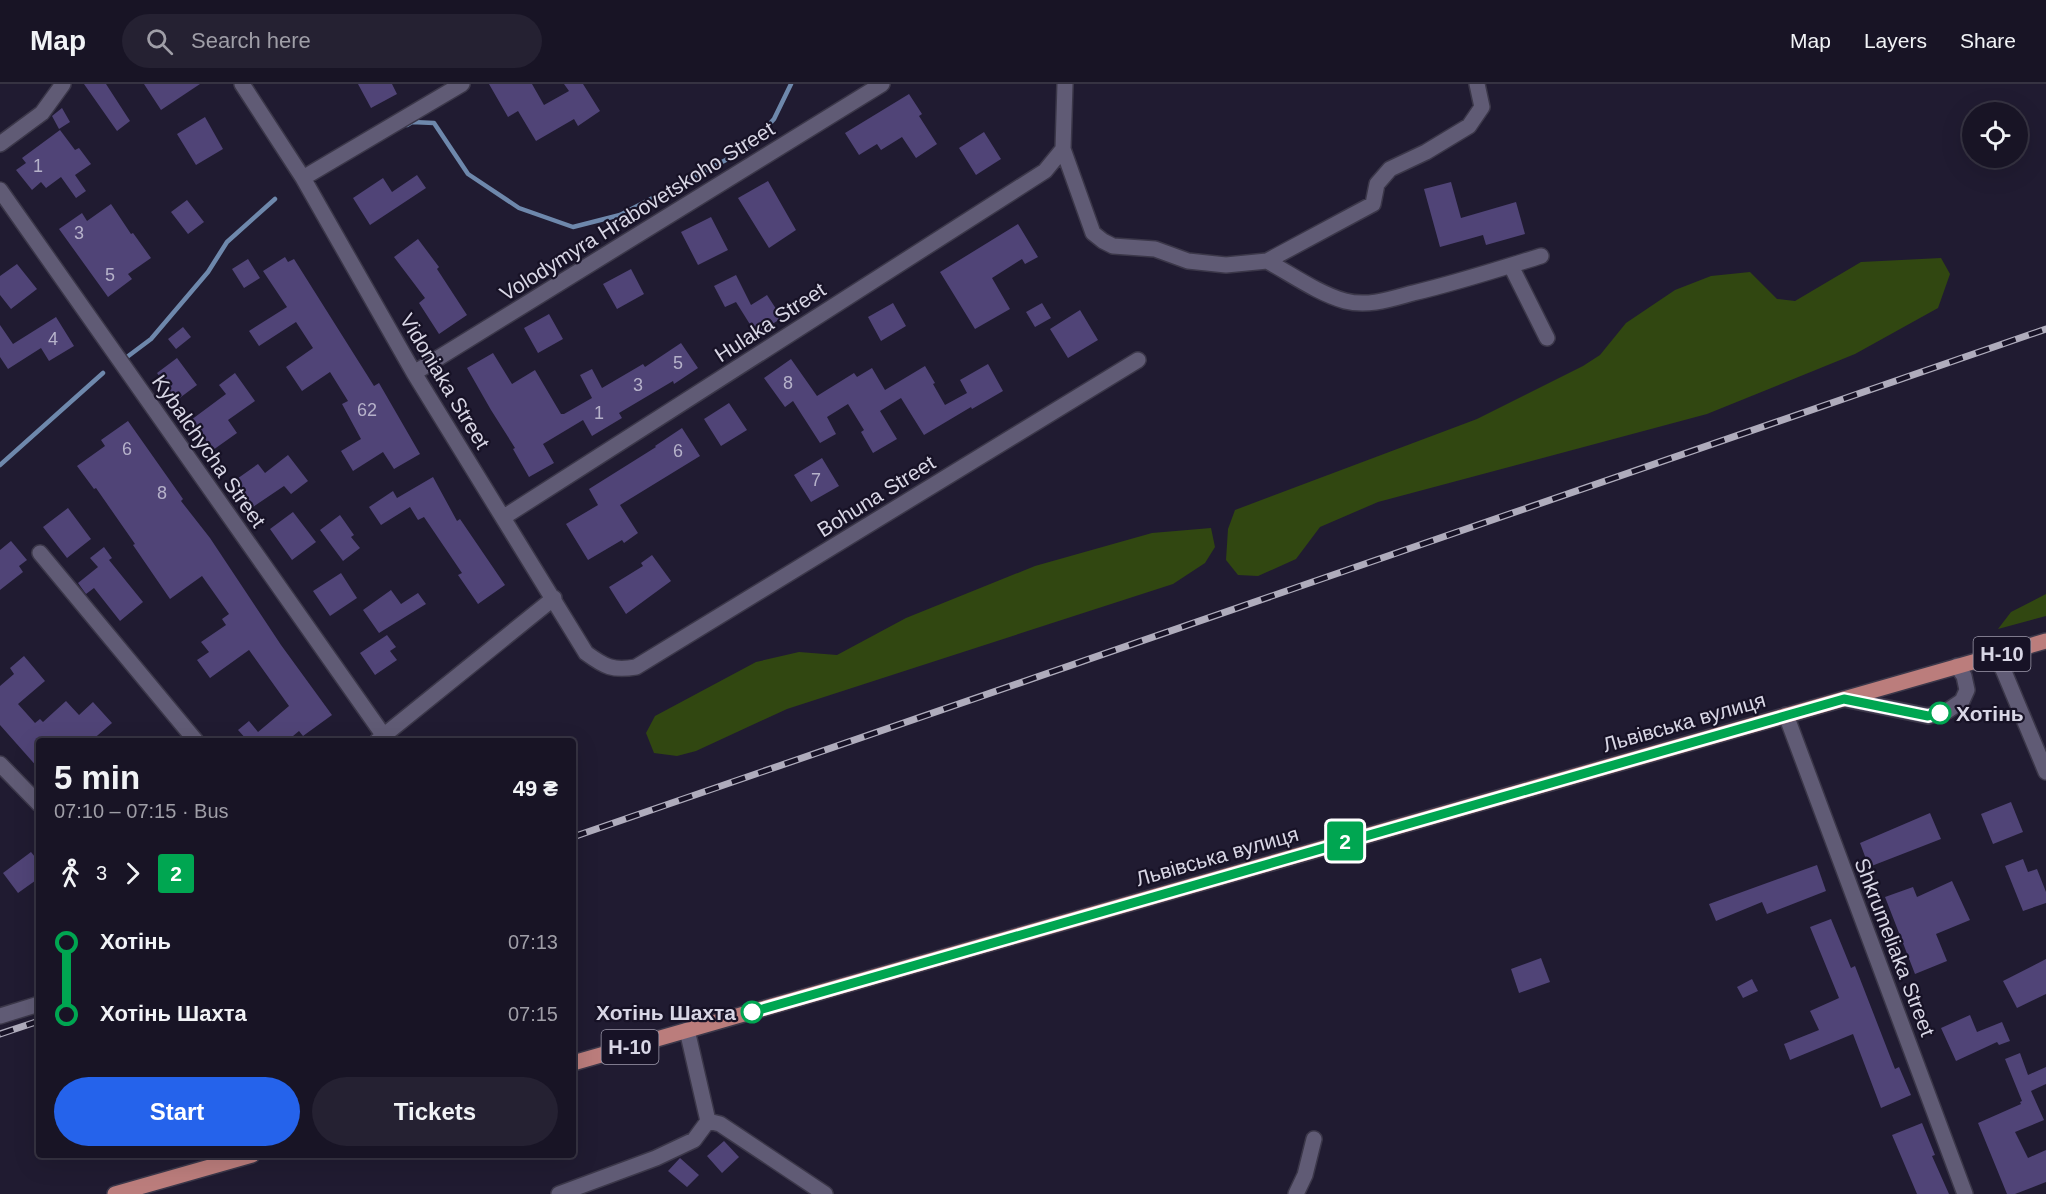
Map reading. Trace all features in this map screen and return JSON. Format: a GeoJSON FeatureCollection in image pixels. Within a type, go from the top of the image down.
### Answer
{"type":"FeatureCollection","features":[{"type":"Feature","properties":{"kind":"main road","name":"Львівська вулиця"},"geometry":{"type":"LineString","coordinates":[[576,1062],[2046,641]]}},
{"type":"Feature","properties":{"kind":"main road"},"geometry":{"type":"LineString","coordinates":[[115,1194],[241,1158]]}},
{"type":"Feature","properties":{"kind":"street"},"geometry":{"type":"LineString","coordinates":[[0,144],[42,113],[63,84]]}},
{"type":"Feature","properties":{"kind":"street","name":"Vidoniaka Street"},"geometry":{"type":"LineString","coordinates":[[242,84],[303,178],[414,373],[586,653],[610,668],[636,667]]}},
{"type":"Feature","properties":{"kind":"street"},"geometry":{"type":"LineString","coordinates":[[303,178],[462,84]]}},
{"type":"Feature","properties":{"kind":"street","name":"Volodymyra Hrabovetskoho Street"},"geometry":{"type":"LineString","coordinates":[[414,373],[882,84]]}},
{"type":"Feature","properties":{"kind":"street"},"geometry":{"type":"LineString","coordinates":[[1065,84],[1059,154],[1094,233],[1113,246],[1155,249],[1188,261],[1226,265],[1267,261],[1373,204],[1377,184],[1390,169],[1426,152],[1469,126],[1482,107],[1477,84]]}},
{"type":"Feature","properties":{"kind":"street","name":"Hulaka Street"},"geometry":{"type":"LineString","coordinates":[[504,517],[1045,171],[1059,154]]}},
{"type":"Feature","properties":{"kind":"street","name":"Kybalchycha Street"},"geometry":{"type":"LineString","coordinates":[[0,190],[381,738]]}},
{"type":"Feature","properties":{"kind":"street"},"geometry":{"type":"LineString","coordinates":[[1267,261],[1329,295],[1345,301],[1363,303],[1380,302],[1452,284],[1541,256]]}},
{"type":"Feature","properties":{"kind":"street"},"geometry":{"type":"LineString","coordinates":[[1511,266],[1547,338]]}},
{"type":"Feature","properties":{"kind":"street","name":"Bohuna Street"},"geometry":{"type":"LineString","coordinates":[[636,667],[1138,360]]}},
{"type":"Feature","properties":{"kind":"street"},"geometry":{"type":"LineString","coordinates":[[40,553],[194,738]]}},
{"type":"Feature","properties":{"kind":"street"},"geometry":{"type":"LineString","coordinates":[[381,738],[554,598]]}},
{"type":"Feature","properties":{"kind":"street"},"geometry":{"type":"LineString","coordinates":[[1997,655],[2046,772]]}},
{"type":"Feature","properties":{"kind":"street"},"geometry":{"type":"LineString","coordinates":[[1844,699],[1928,716],[1947,711],[1962,701],[1967,690],[1964,676],[1958,666]]}},
{"type":"Feature","properties":{"kind":"street","name":"Shkrumeliaka Street"},"geometry":{"type":"LineString","coordinates":[[1786,715],[1965,1194]]}},
{"type":"Feature","properties":{"kind":"street"},"geometry":{"type":"LineString","coordinates":[[0,764],[36,801]]}},
{"type":"Feature","properties":{"kind":"street"},"geometry":{"type":"LineString","coordinates":[[0,1016],[36,1005]]}},
{"type":"Feature","properties":{"kind":"street"},"geometry":{"type":"LineString","coordinates":[[559,1194],[656,1158],[694,1140],[708,1121],[687,1030]]}},
{"type":"Feature","properties":{"kind":"street"},"geometry":{"type":"LineString","coordinates":[[708,1121],[720,1124],[825,1194]]}},
{"type":"Feature","properties":{"kind":"street"},"geometry":{"type":"LineString","coordinates":[[1296,1194],[1305,1175],[1314,1139]]}},
{"type":"Feature","properties":{"kind":"green space"},"geometry":{"type":"Polygon","coordinates":[[[1941,258],[1950,274],[1938,308],[1855,354],[1707,414],[1378,502],[1320,527],[1296,559],[1258,576],[1238,575],[1226,560],[1228,529],[1235,510],[1477,419],[1583,366],[1600,355],[1626,323],[1675,290],[1711,276],[1750,272],[1777,299],[1795,301],[1861,262],[1941,258]]]}},
{"type":"Feature","properties":{"kind":"green space"},"geometry":{"type":"Polygon","coordinates":[[[1211,528],[1215,547],[1205,563],[1173,584],[787,709],[696,751],[677,756],[654,753],[646,733],[655,716],[756,662],[799,652],[837,655],[906,618],[1035,566],[1152,533],[1211,528]]]}},
{"type":"Feature","properties":{"kind":"green space"},"geometry":{"type":"Polygon","coordinates":[[[2046,594],[2046,616],[1998,629],[2011,612],[2046,594]]]}},
{"type":"Feature","properties":{"kind":"building"},"geometry":{"type":"Polygon","coordinates":[[[84,84],[106,84],[130,121],[117,131],[84,84]]]}},
{"type":"Feature","properties":{"kind":"building"},"geometry":{"type":"Polygon","coordinates":[[[144,84],[200,84],[161,110],[144,84]]]}},
{"type":"Feature","properties":{"kind":"building"},"geometry":{"type":"Polygon","coordinates":[[[358,84],[392,84],[397,94],[371,108],[358,84]]]}},
{"type":"Feature","properties":{"kind":"building"},"geometry":{"type":"Polygon","coordinates":[[[489,84],[532,84],[544,105],[569,91],[564,84],[583,84],[600,111],[578,126],[574,119],[536,141],[518,111],[508,117],[489,84]]]}},
{"type":"Feature","properties":{"kind":"building"},"geometry":{"type":"Polygon","coordinates":[[[909,94],[922,114],[919,116],[937,144],[916,158],[902,137],[881,150],[877,144],[859,155],[845,133],[909,94]]]}},
{"type":"Feature","properties":{"kind":"building"},"geometry":{"type":"Polygon","coordinates":[[[62,108],[70,122],[59,129],[52,116],[62,108]]]}},
{"type":"Feature","properties":{"kind":"building"},"geometry":{"type":"Polygon","coordinates":[[[205,117],[223,149],[196,165],[177,134],[205,117]]]}},
{"type":"Feature","properties":{"kind":"building"},"geometry":{"type":"Polygon","coordinates":[[[60,130],[75,150],[79,148],[91,164],[75,175],[86,191],[76,198],[61,177],[46,188],[41,182],[32,190],[16,170],[26,163],[22,158],[60,130]]]}},
{"type":"Feature","properties":{"kind":"building"},"geometry":{"type":"Polygon","coordinates":[[[984,132],[1001,159],[976,175],[959,148],[984,132]]]}},
{"type":"Feature","properties":{"kind":"building"},"geometry":{"type":"Polygon","coordinates":[[[417,175],[426,188],[370,225],[353,198],[383,178],[392,192],[417,175]]]}},
{"type":"Feature","properties":{"kind":"building"},"geometry":{"type":"Polygon","coordinates":[[[768,181],[796,230],[769,248],[738,198],[768,181]]]}},
{"type":"Feature","properties":{"kind":"building"},"geometry":{"type":"Polygon","coordinates":[[[1451,182],[1461,218],[1516,202],[1525,234],[1486,245],[1483,235],[1440,247],[1424,189],[1451,182]]]}},
{"type":"Feature","properties":{"kind":"building"},"geometry":{"type":"Polygon","coordinates":[[[187,200],[204,222],[188,234],[171,212],[187,200]]]}},
{"type":"Feature","properties":{"kind":"building"},"geometry":{"type":"Polygon","coordinates":[[[111,204],[151,258],[128,274],[132,279],[108,297],[59,229],[82,213],[87,221],[111,204]]]}},
{"type":"Feature","properties":{"kind":"building"},"geometry":{"type":"Polygon","coordinates":[[[711,217],[728,250],[698,265],[681,232],[711,217]]]}},
{"type":"Feature","properties":{"kind":"building"},"geometry":{"type":"Polygon","coordinates":[[[1018,224],[1038,257],[1025,264],[1022,259],[992,278],[1010,309],[975,329],[940,272],[1018,224]]]}},
{"type":"Feature","properties":{"kind":"building"},"geometry":{"type":"Polygon","coordinates":[[[418,239],[439,267],[437,269],[467,315],[439,334],[419,303],[425,298],[394,257],[418,239]]]}},
{"type":"Feature","properties":{"kind":"building"},"geometry":{"type":"Polygon","coordinates":[[[285,257],[288,262],[294,259],[374,386],[379,383],[420,454],[394,469],[383,452],[353,471],[341,451],[361,439],[342,404],[348,401],[330,372],[302,391],[286,367],[313,348],[296,322],[259,346],[249,331],[287,307],[263,271],[285,257]]]}},
{"type":"Feature","properties":{"kind":"building"},"geometry":{"type":"Polygon","coordinates":[[[248,259],[260,278],[244,288],[232,269],[248,259]]]}},
{"type":"Feature","properties":{"kind":"building"},"geometry":{"type":"Polygon","coordinates":[[[17,264],[37,289],[11,309],[0,295],[0,276],[17,264]]]}},
{"type":"Feature","properties":{"kind":"building"},"geometry":{"type":"Polygon","coordinates":[[[631,269],[644,294],[617,309],[603,284],[631,269]]]}},
{"type":"Feature","properties":{"kind":"building"},"geometry":{"type":"Polygon","coordinates":[[[736,275],[751,305],[767,295],[782,318],[756,334],[736,302],[725,307],[714,286],[736,275]]]}},
{"type":"Feature","properties":{"kind":"building"},"geometry":{"type":"Polygon","coordinates":[[[893,303],[906,326],[881,341],[868,317],[893,303]]]}},
{"type":"Feature","properties":{"kind":"building"},"geometry":{"type":"Polygon","coordinates":[[[1042,303],[1051,318],[1035,327],[1026,312],[1042,303]]]}},
{"type":"Feature","properties":{"kind":"building"},"geometry":{"type":"Polygon","coordinates":[[[1080,310],[1098,340],[1068,358],[1050,329],[1080,310]]]}},
{"type":"Feature","properties":{"kind":"building"},"geometry":{"type":"Polygon","coordinates":[[[549,314],[563,339],[538,353],[524,328],[549,314]]]}},
{"type":"Feature","properties":{"kind":"building"},"geometry":{"type":"Polygon","coordinates":[[[56,317],[74,346],[49,361],[41,348],[8,369],[0,357],[0,325],[13,344],[56,317]]]}},
{"type":"Feature","properties":{"kind":"building"},"geometry":{"type":"Polygon","coordinates":[[[183,327],[191,337],[176,349],[168,339],[183,327]]]}},
{"type":"Feature","properties":{"kind":"building"},"geometry":{"type":"Polygon","coordinates":[[[681,343],[698,368],[674,384],[673,381],[619,413],[622,418],[592,436],[583,420],[543,444],[554,463],[529,477],[513,449],[515,448],[467,368],[493,353],[512,384],[535,370],[561,414],[564,414],[592,398],[580,375],[592,369],[602,388],[643,364],[645,367],[681,343]]]}},
{"type":"Feature","properties":{"kind":"building"},"geometry":{"type":"Polygon","coordinates":[[[177,358],[197,385],[177,400],[157,373],[177,358]]]}},
{"type":"Feature","properties":{"kind":"building"},"geometry":{"type":"Polygon","coordinates":[[[791,359],[817,396],[854,373],[857,377],[872,368],[885,390],[925,366],[945,405],[967,393],[960,380],[988,364],[1003,391],[924,435],[901,398],[880,411],[897,439],[873,453],[861,432],[864,430],[848,404],[827,417],[836,434],[820,443],[793,401],[785,407],[764,378],[791,359]]]}},
{"type":"Feature","properties":{"kind":"building"},"geometry":{"type":"Polygon","coordinates":[[[235,373],[255,401],[228,420],[237,433],[213,450],[191,420],[226,394],[219,385],[235,373]]]}},
{"type":"Feature","properties":{"kind":"building"},"geometry":{"type":"Polygon","coordinates":[[[729,403],[747,430],[721,446],[704,419],[729,403]]]}},
{"type":"Feature","properties":{"kind":"building"},"geometry":{"type":"Polygon","coordinates":[[[128,421],[183,499],[181,501],[210,538],[281,645],[332,715],[303,736],[299,731],[291,738],[245,738],[238,730],[249,721],[258,732],[289,706],[249,650],[210,678],[197,660],[209,652],[201,642],[226,625],[222,619],[229,614],[202,576],[170,599],[96,488],[94,489],[77,466],[105,446],[101,440],[128,421]]]}},
{"type":"Feature","properties":{"kind":"building"},"geometry":{"type":"Polygon","coordinates":[[[682,428],[700,456],[620,505],[638,533],[624,543],[622,540],[588,560],[566,524],[598,505],[589,489],[682,428]]]}},
{"type":"Feature","properties":{"kind":"building"},"geometry":{"type":"Polygon","coordinates":[[[288,455],[308,481],[291,494],[284,486],[253,507],[234,481],[258,464],[265,473],[288,455]]]}},
{"type":"Feature","properties":{"kind":"building"},"geometry":{"type":"Polygon","coordinates":[[[822,458],[839,486],[811,502],[794,475],[822,458]]]}},
{"type":"Feature","properties":{"kind":"building"},"geometry":{"type":"Polygon","coordinates":[[[433,477],[457,521],[460,519],[505,585],[478,604],[458,575],[462,573],[424,517],[418,520],[410,507],[381,525],[369,507],[393,491],[397,498],[433,477]]]}},
{"type":"Feature","properties":{"kind":"building"},"geometry":{"type":"Polygon","coordinates":[[[68,508],[91,539],[67,558],[43,527],[68,508]]]}},
{"type":"Feature","properties":{"kind":"building"},"geometry":{"type":"Polygon","coordinates":[[[293,512],[316,542],[292,560],[270,529],[293,512]]]}},
{"type":"Feature","properties":{"kind":"building"},"geometry":{"type":"Polygon","coordinates":[[[340,515],[354,535],[351,537],[360,548],[343,561],[320,530],[340,515]]]}},
{"type":"Feature","properties":{"kind":"building"},"geometry":{"type":"Polygon","coordinates":[[[11,541],[27,560],[19,566],[23,572],[0,590],[0,550],[11,541]]]}},
{"type":"Feature","properties":{"kind":"building"},"geometry":{"type":"Polygon","coordinates":[[[104,547],[112,558],[109,560],[143,602],[120,621],[94,588],[86,594],[78,583],[98,567],[90,558],[104,547]]]}},
{"type":"Feature","properties":{"kind":"building"},"geometry":{"type":"Polygon","coordinates":[[[652,555],[671,581],[626,614],[609,587],[643,566],[641,563],[652,555]]]}},
{"type":"Feature","properties":{"kind":"building"},"geometry":{"type":"Polygon","coordinates":[[[341,573],[357,598],[330,616],[313,591],[341,573]]]}},
{"type":"Feature","properties":{"kind":"building"},"geometry":{"type":"Polygon","coordinates":[[[391,590],[401,604],[418,593],[426,604],[379,633],[363,610],[391,590]]]}},
{"type":"Feature","properties":{"kind":"building"},"geometry":{"type":"Polygon","coordinates":[[[387,635],[396,647],[390,651],[397,660],[375,675],[360,653],[387,635]]]}},
{"type":"Feature","properties":{"kind":"building"},"geometry":{"type":"Polygon","coordinates":[[[24,656],[45,681],[18,704],[35,723],[40,719],[43,722],[66,701],[79,715],[93,702],[112,723],[94,738],[36,738],[36,766],[0,725],[0,686],[14,674],[10,668],[24,656]]]}},
{"type":"Feature","properties":{"kind":"building"},"geometry":{"type":"Polygon","coordinates":[[[2011,802],[2023,832],[1993,844],[1981,814],[2011,802]]]}},
{"type":"Feature","properties":{"kind":"building"},"geometry":{"type":"Polygon","coordinates":[[[1930,813],[1941,839],[1869,867],[1860,843],[1930,813]]]}},
{"type":"Feature","properties":{"kind":"building"},"geometry":{"type":"Polygon","coordinates":[[[31,852],[36,858],[36,880],[18,893],[3,873],[31,852]]]}},
{"type":"Feature","properties":{"kind":"building"},"geometry":{"type":"Polygon","coordinates":[[[2023,859],[2028,872],[2037,869],[2046,892],[2046,903],[2023,911],[2005,866],[2023,859]]]}},
{"type":"Feature","properties":{"kind":"building"},"geometry":{"type":"Polygon","coordinates":[[[1817,865],[1826,891],[1767,914],[1762,902],[1716,921],[1709,904],[1817,865]]]}},
{"type":"Feature","properties":{"kind":"building"},"geometry":{"type":"Polygon","coordinates":[[[1952,881],[1970,920],[1936,934],[1947,961],[1915,974],[1885,897],[1913,887],[1917,897],[1952,881]]]}},
{"type":"Feature","properties":{"kind":"building"},"geometry":{"type":"Polygon","coordinates":[[[1831,919],[1851,968],[1855,966],[1895,1069],[1899,1067],[1911,1095],[1881,1108],[1853,1034],[1790,1060],[1784,1044],[1819,1030],[1810,1011],[1839,998],[1810,927],[1831,919]]]}},
{"type":"Feature","properties":{"kind":"building"},"geometry":{"type":"Polygon","coordinates":[[[1541,958],[1550,982],[1519,993],[1511,969],[1541,958]]]}},
{"type":"Feature","properties":{"kind":"building"},"geometry":{"type":"Polygon","coordinates":[[[2046,959],[2046,994],[2017,1008],[2003,981],[2046,959]]]}},
{"type":"Feature","properties":{"kind":"building"},"geometry":{"type":"Polygon","coordinates":[[[1752,979],[1758,991],[1743,998],[1737,987],[1752,979]]]}},
{"type":"Feature","properties":{"kind":"building"},"geometry":{"type":"Polygon","coordinates":[[[1970,1015],[1977,1032],[2002,1022],[2010,1041],[1999,1045],[1997,1042],[1956,1061],[1941,1028],[1970,1015]]]}},
{"type":"Feature","properties":{"kind":"building"},"geometry":{"type":"Polygon","coordinates":[[[2020,1053],[2028,1075],[2046,1067],[2046,1084],[2031,1091],[2044,1120],[2015,1132],[2028,1158],[2046,1150],[2046,1182],[2015,1194],[2007,1194],[1978,1123],[2021,1104],[2022,1101],[2005,1059],[2020,1053]]]}},
{"type":"Feature","properties":{"kind":"building"},"geometry":{"type":"Polygon","coordinates":[[[1922,1123],[1935,1155],[1932,1156],[1949,1194],[1917,1194],[1892,1135],[1922,1123]]]}},
{"type":"Feature","properties":{"kind":"building"},"geometry":{"type":"Polygon","coordinates":[[[724,1141],[739,1157],[722,1173],[707,1156],[724,1141]]]}},
{"type":"Feature","properties":{"kind":"building"},"geometry":{"type":"Polygon","coordinates":[[[680,1158],[699,1175],[687,1187],[668,1171],[680,1158]]]}},
{"type":"Feature","properties":{"kind":"waterway"},"geometry":{"type":"LineString","coordinates":[[407,125],[412,122],[434,123],[468,174],[519,208],[573,227],[620,215],[747,149],[774,119],[791,84]]}},
{"type":"Feature","properties":{"kind":"waterway"},"geometry":{"type":"LineString","coordinates":[[127,357],[151,339],[208,272],[227,242],[275,199]]}},
{"type":"Feature","properties":{"kind":"waterway"},"geometry":{"type":"LineString","coordinates":[[0,465],[103,373]]}},
{"type":"Feature","properties":{"kind":"railway"},"geometry":{"type":"LineString","coordinates":[[576,836],[2046,329]]}},
{"type":"Feature","properties":{"kind":"railway"},"geometry":{"type":"LineString","coordinates":[[0,1034],[36,1022]]}},
{"type":"Feature","properties":{"kind":"bus line","name":"2"},"geometry":{"type":"LineString","coordinates":[[752,1012],[1844,699],[1928,716],[1940,713]]}},
{"type":"Feature","properties":{"kind":"place","name":"Хотінь"},"geometry":{"type":"Point","coordinates":[1940,713]}},
{"type":"Feature","properties":{"kind":"place","name":"Хотінь Шахта"},"geometry":{"type":"Point","coordinates":[752,1012]}}]}
